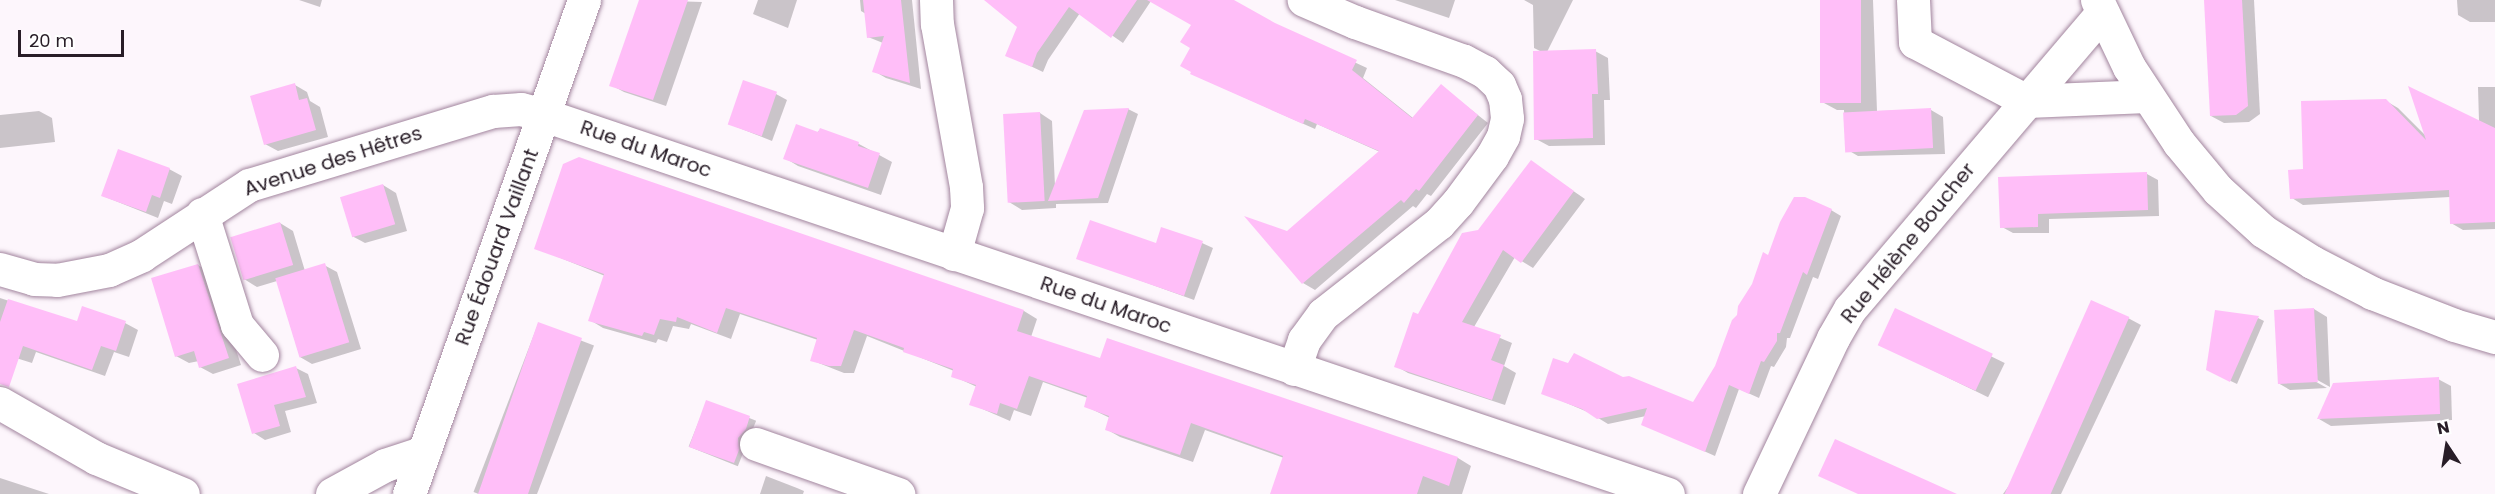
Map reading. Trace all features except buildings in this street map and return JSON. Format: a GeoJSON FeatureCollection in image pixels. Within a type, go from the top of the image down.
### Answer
{"type":"FeatureCollection","features":[{"type":"Feature","properties":{"kind":"street","name":"Rue Édouard Vaillant"},"geometry":{"type":"LineString","coordinates":[[409,494],[584,0]]}},
{"type":"Feature","properties":{"kind":"street"},"geometry":{"type":"LineString","coordinates":[[936,0],[937,24],[966,187],[967,208],[954,254]]}},
{"type":"Feature","properties":{"kind":"street"},"geometry":{"type":"LineString","coordinates":[[1294,369],[1304,340],[1323,314],[1439,223],[1458,202],[1492,156],[1503,136],[1507,118],[1505,99],[1498,85],[1485,72],[1464,61],[1355,22],[1304,0]]}},
{"type":"Feature","properties":{"kind":"street"},"geometry":{"type":"LineString","coordinates":[[1913,0],[1915,42],[2027,101],[2146,96]]}},
{"type":"Feature","properties":{"kind":"street","name":"Rue Hélène Boucher"},"geometry":{"type":"LineString","coordinates":[[1759,494],[1833,338],[1850,309],[2027,101],[2100,6],[2146,96],[2206,177],[2240,211],[2279,242],[2337,276],[2372,293],[2454,325],[2495,337]]}},
{"type":"Feature","properties":{"kind":"street","name":"Avenue des Hêtres"},"geometry":{"type":"LineString","coordinates":[[0,269],[34,279],[82,277],[110,270],[142,255],[241,189],[268,178],[494,111],[513,109],[544,115]]}},
{"type":"Feature","properties":{"kind":"street","name":"Rue du Maroc"},"geometry":{"type":"LineString","coordinates":[[544,115],[1668,494]]}},
{"type":"Feature","properties":{"kind":"street"},"geometry":{"type":"LineString","coordinates":[[202,213],[237,325],[262,355]]}},
{"type":"Feature","properties":{"kind":"street"},"geometry":{"type":"LineString","coordinates":[[0,403],[96,458],[183,494]]}},
{"type":"Feature","properties":{"kind":"street"},"geometry":{"type":"LineString","coordinates":[[756,444],[898,494]]}},
{"type":"Feature","properties":{"kind":"street"},"geometry":{"type":"LineString","coordinates":[[332,494],[385,465],[424,452]]}}]}
